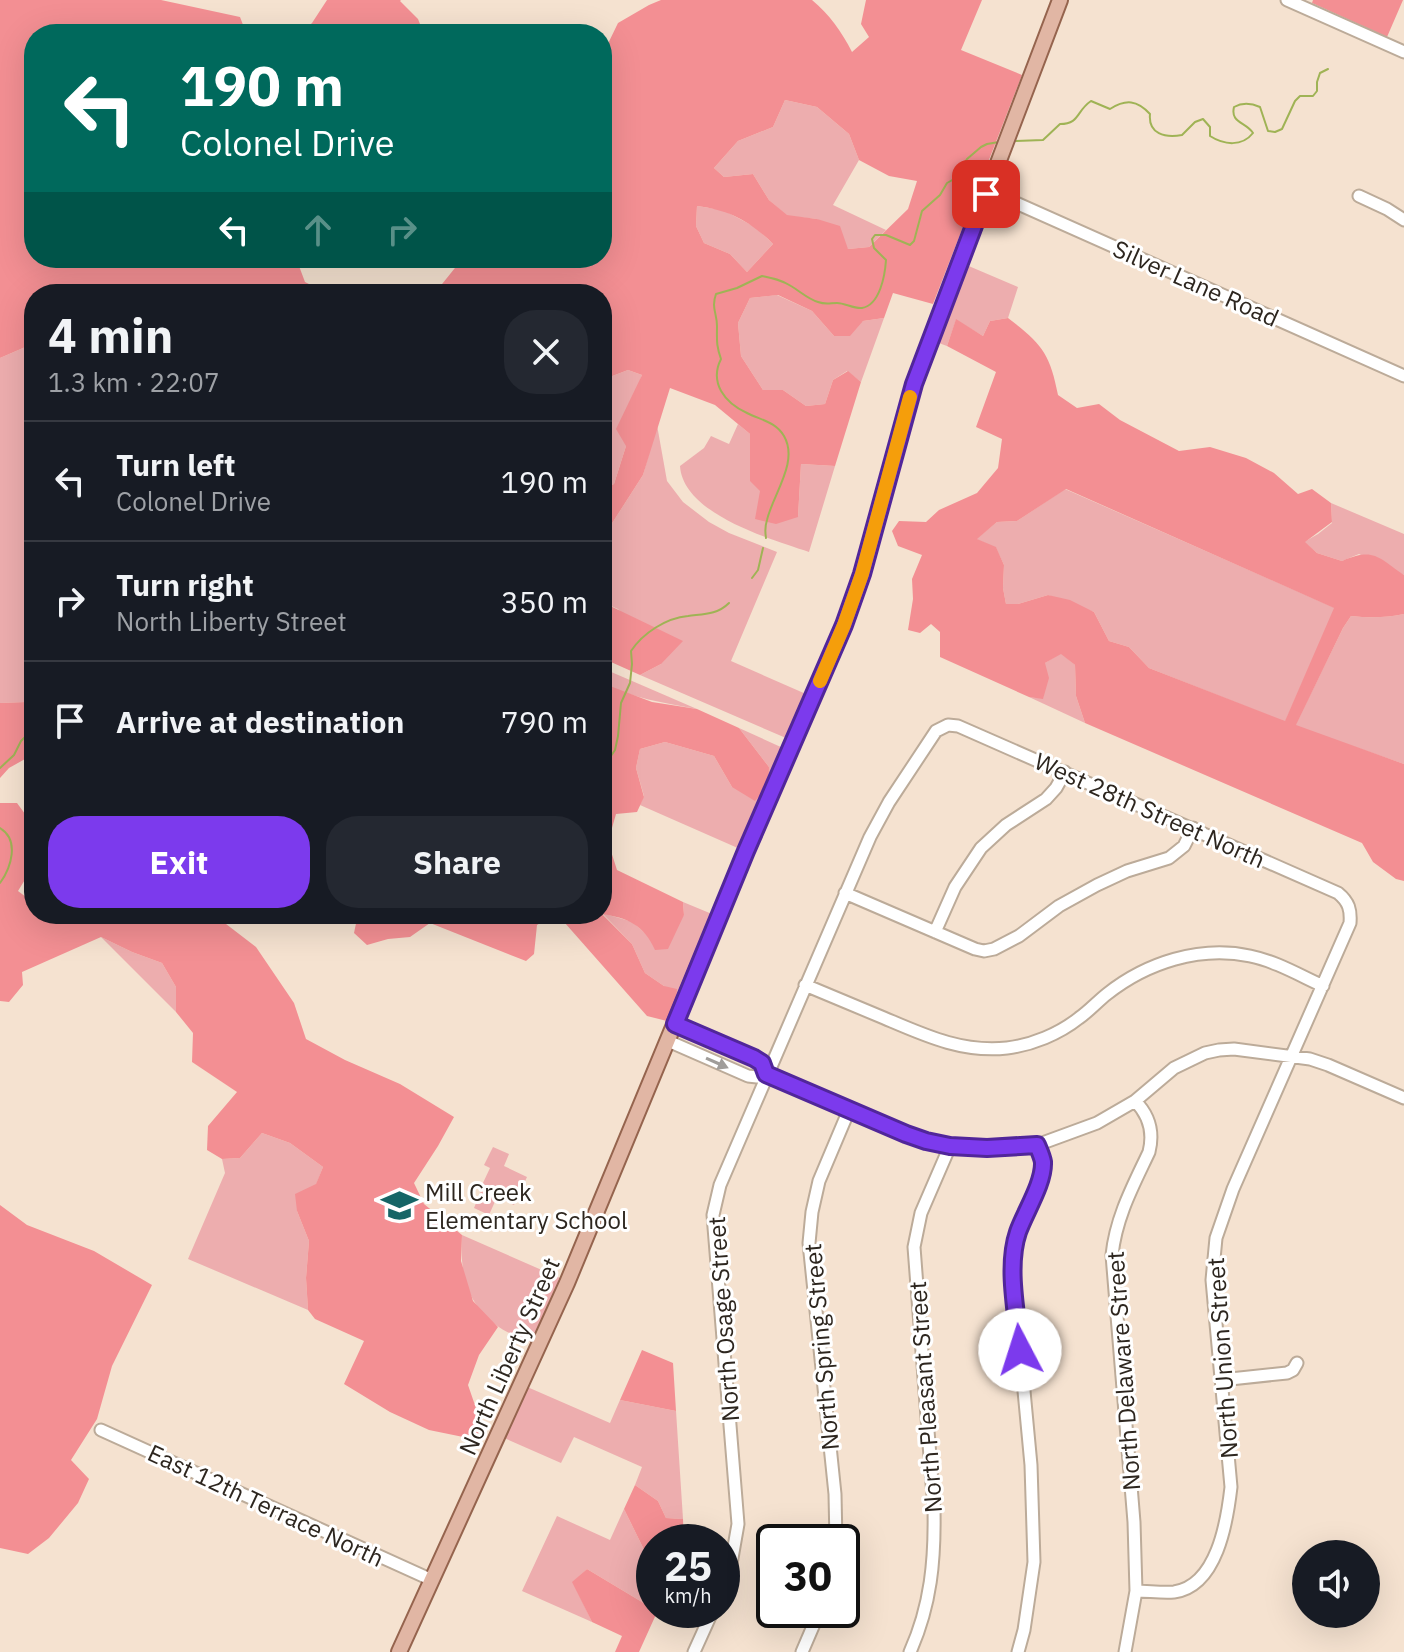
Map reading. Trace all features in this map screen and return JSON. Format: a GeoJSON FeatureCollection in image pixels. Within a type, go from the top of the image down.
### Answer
{"type":"FeatureCollection","features":[{"type":"Feature","properties":{"kind":"main road","name":"North Liberty Street"},"geometry":{"type":"LineString","coordinates":[[399,1652],[567,1283],[746,851],[844,625],[862,574],[914,384],[1060,0]]}},
{"type":"Feature","properties":{"kind":"street"},"geometry":{"type":"LineString","coordinates":[[1287,0],[1404,52]]}},
{"type":"Feature","properties":{"kind":"street","name":"Silver Lane Road"},"geometry":{"type":"LineString","coordinates":[[987,190],[1404,376]]}},
{"type":"Feature","properties":{"kind":"street"},"geometry":{"type":"LineString","coordinates":[[1359,196],[1404,220]]}},
{"type":"Feature","properties":{"kind":"street","name":"West 28th Street North"},"geometry":{"type":"LineString","coordinates":[[952,725],[1193,828],[1338,893],[1345,899]]}},
{"type":"Feature","properties":{"kind":"street","name":"North Osage Street"},"geometry":{"type":"LineString","coordinates":[[738,1524],[713,1215],[720,1185],[870,837],[897,789],[936,731],[952,725]]}},
{"type":"Feature","properties":{"kind":"street"},"geometry":{"type":"LineString","coordinates":[[935,932],[955,887],[981,848],[1006,825],[1046,799],[1065,772]]}},
{"type":"Feature","properties":{"kind":"street"},"geometry":{"type":"LineString","coordinates":[[845,893],[984,951],[1019,936],[1059,906],[1097,885],[1127,871],[1169,858],[1184,846],[1193,828]]}},
{"type":"Feature","properties":{"kind":"street","name":"North Union Street"},"geometry":{"type":"LineString","coordinates":[[1136,1591],[1174,1592],[1191,1586],[1206,1572],[1228,1517],[1231,1487],[1212,1280],[1216,1238],[1233,1189],[1350,923],[1351,911],[1345,899]]}},
{"type":"Feature","properties":{"kind":"street"},"geometry":{"type":"LineString","coordinates":[[805,985],[938,1041],[988,1049],[1023,1045],[1052,1035],[1132,977],[1159,964],[1191,955],[1224,952],[1251,956],[1323,986]]}},
{"type":"Feature","properties":{"kind":"street"},"geometry":{"type":"LineString","coordinates":[[675,1024],[754,1058],[762,1063],[766,1074]]}},
{"type":"Feature","properties":{"kind":"street"},"geometry":{"type":"LineString","coordinates":[[668,1041],[748,1076],[766,1074],[906,1134],[950,1146],[987,1148],[1037,1145],[1097,1123],[1135,1101],[1174,1068],[1205,1053],[1234,1049],[1310,1059],[1404,1098]]}},
{"type":"Feature","properties":{"kind":"street","name":"North Delaware Street"},"geometry":{"type":"LineString","coordinates":[[1125,1652],[1136,1591],[1134,1522],[1112,1255],[1118,1219],[1151,1142],[1147,1116],[1135,1101]]}},
{"type":"Feature","properties":{"kind":"street","name":"North Spring Street"},"geometry":{"type":"LineString","coordinates":[[835,1524],[834,1479],[809,1243],[819,1181],[849,1110]]}},
{"type":"Feature","properties":{"kind":"street"},"geometry":{"type":"LineString","coordinates":[[1018,1652],[1034,1562],[1031,1465],[1012,1264],[1018,1231],[1042,1174],[1043,1160],[1037,1145]]}},
{"type":"Feature","properties":{"kind":"street","name":"North Pleasant Street"},"geometry":{"type":"LineString","coordinates":[[910,1652],[924,1612],[935,1549],[914,1247],[921,1213],[950,1146]]}},
{"type":"Feature","properties":{"kind":"street"},"geometry":{"type":"LineString","coordinates":[[1221,1380],[1287,1373],[1297,1363]]}},
{"type":"Feature","properties":{"kind":"street","name":"East 12th Terrace North"},"geometry":{"type":"LineString","coordinates":[[101,1430],[432,1580]]}},
{"type":"Feature","properties":{"kind":"street"},"geometry":{"type":"LineString","coordinates":[[694,1652],[705,1628]]}},
{"type":"Feature","properties":{"kind":"street"},"geometry":{"type":"LineString","coordinates":[[802,1652],[812,1628]]}},
{"type":"Feature","properties":{"kind":"shaded area"},"geometry":{"type":"Polygon","coordinates":[[[0,0],[161,0],[240,17],[243,24],[24,24],[24,268],[300,268],[305,282],[309,284],[24,284],[24,348],[0,358],[0,0]]]}},
{"type":"Feature","properties":{"kind":"shaded area"},"geometry":{"type":"Polygon","coordinates":[[[327,0],[401,0],[420,24],[311,24],[327,0]]]}},
{"type":"Feature","properties":{"kind":"shaded area"},"geometry":{"type":"Polygon","coordinates":[[[661,0],[812,0],[835,24],[852,52],[869,37],[861,24],[866,0],[982,0],[961,50],[1022,75],[933,304],[893,293],[884,318],[863,321],[850,336],[834,336],[812,311],[778,295],[750,298],[738,323],[741,356],[763,390],[783,390],[806,406],[825,404],[833,380],[848,371],[861,382],[835,466],[801,464],[798,517],[776,524],[755,519],[760,491],[750,481],[750,434],[715,405],[670,388],[643,475],[612,523],[612,485],[626,446],[616,429],[642,375],[628,370],[612,376],[612,284],[442,284],[455,268],[612,268],[612,35],[618,23],[661,0]],[[785,100],[773,127],[738,141],[714,168],[724,177],[753,174],[769,200],[787,215],[840,226],[848,249],[869,247],[908,209],[917,181],[889,176],[859,160],[849,134],[817,107],[785,100]],[[697,206],[696,226],[704,243],[730,254],[747,272],[773,244],[756,229],[719,210],[697,206]]]}},
{"type":"Feature","properties":{"kind":"shaded area"},"geometry":{"type":"Polygon","coordinates":[[[1313,0],[1403,0],[1387,37],[1312,3],[1313,0]]]}},
{"type":"Feature","properties":{"kind":"shaded area"},"geometry":{"type":"Polygon","coordinates":[[[785,100],[817,107],[849,134],[859,160],[833,205],[886,230],[869,247],[848,249],[817,219],[787,216],[769,200],[753,174],[724,177],[714,168],[738,141],[773,127],[785,100]]]}},
{"type":"Feature","properties":{"kind":"shaded area"},"geometry":{"type":"Polygon","coordinates":[[[697,206],[723,210],[755,227],[773,244],[747,272],[730,254],[704,243],[696,226],[697,206]]]}},
{"type":"Feature","properties":{"kind":"shaded area"},"geometry":{"type":"Polygon","coordinates":[[[964,264],[1018,287],[1008,318],[990,321],[983,336],[956,320],[947,346],[936,342],[964,264]]]}},
{"type":"Feature","properties":{"kind":"shaded area"},"geometry":{"type":"Polygon","coordinates":[[[777,295],[812,311],[834,336],[863,321],[884,318],[861,382],[847,371],[833,380],[825,404],[806,406],[783,390],[763,390],[741,356],[738,323],[750,298],[777,295]]]}},
{"type":"Feature","properties":{"kind":"shaded area"},"geometry":{"type":"Polygon","coordinates":[[[1008,318],[1036,342],[1047,359],[1058,395],[1077,408],[1099,404],[1120,420],[1179,451],[1210,447],[1246,458],[1274,473],[1298,494],[1312,489],[1331,503],[1332,522],[1305,542],[1317,553],[1342,561],[1362,555],[1376,556],[1404,575],[1404,614],[1351,616],[1296,725],[1404,764],[1404,881],[1396,879],[1373,862],[1362,843],[1085,723],[1076,696],[1075,665],[1061,654],[1045,663],[1049,678],[1043,699],[1029,697],[940,657],[940,632],[931,624],[920,633],[908,630],[913,599],[912,579],[922,555],[898,546],[892,531],[899,521],[926,522],[939,510],[977,493],[998,468],[1002,439],[976,427],[996,372],[947,346],[956,319],[983,336],[990,321],[1008,318]],[[1066,489],[1017,521],[997,522],[977,539],[996,547],[1004,565],[1006,604],[1018,604],[1048,595],[1070,600],[1094,612],[1109,641],[1129,647],[1149,668],[1285,721],[1334,608],[1066,489]]]}},
{"type":"Feature","properties":{"kind":"shaded area"},"geometry":{"type":"Polygon","coordinates":[[[24,348],[24,702],[0,703],[0,358],[24,348]]]}},
{"type":"Feature","properties":{"kind":"shaded area"},"geometry":{"type":"Polygon","coordinates":[[[628,370],[642,375],[626,446],[612,485],[612,376],[628,370]]]}},
{"type":"Feature","properties":{"kind":"shaded area"},"geometry":{"type":"Polygon","coordinates":[[[738,424],[750,434],[750,480],[798,517],[801,464],[835,466],[809,552],[731,522],[696,498],[685,483],[680,466],[704,448],[711,436],[729,444],[738,424]]]}},
{"type":"Feature","properties":{"kind":"shaded area"},"geometry":{"type":"Polygon","coordinates":[[[657,425],[667,481],[683,502],[729,533],[777,552],[731,661],[806,694],[786,738],[640,675],[661,664],[618,609],[612,606],[612,523],[643,475],[657,425]]]}},
{"type":"Feature","properties":{"kind":"shaded area"},"geometry":{"type":"Polygon","coordinates":[[[1065,489],[1335,608],[1285,722],[1149,668],[1129,647],[1109,641],[1094,612],[1048,595],[1018,604],[1006,604],[1004,565],[996,548],[976,539],[997,522],[1017,521],[1065,489]]]}},
{"type":"Feature","properties":{"kind":"shaded area"},"geometry":{"type":"Polygon","coordinates":[[[1331,503],[1404,534],[1404,575],[1359,554],[1342,561],[1317,553],[1304,542],[1332,523],[1331,503]]]}},
{"type":"Feature","properties":{"kind":"shaded area"},"geometry":{"type":"Polygon","coordinates":[[[612,607],[683,641],[661,664],[640,675],[612,662],[612,607]]]}},
{"type":"Feature","properties":{"kind":"shaded area"},"geometry":{"type":"Polygon","coordinates":[[[1404,614],[1404,764],[1295,726],[1351,616],[1404,614]]]}},
{"type":"Feature","properties":{"kind":"shaded area"},"geometry":{"type":"Polygon","coordinates":[[[1061,653],[1075,665],[1076,696],[1085,723],[1029,697],[1043,698],[1045,663],[1061,653]]]}},
{"type":"Feature","properties":{"kind":"shaded area"},"geometry":{"type":"Polygon","coordinates":[[[612,672],[697,709],[648,699],[613,688],[612,672]]]}},
{"type":"Feature","properties":{"kind":"shaded area"},"geometry":{"type":"Polygon","coordinates":[[[612,687],[652,702],[697,709],[739,728],[769,767],[768,786],[755,801],[732,787],[714,756],[665,742],[640,749],[636,768],[644,797],[637,812],[616,814],[612,828],[612,687]]]}},
{"type":"Feature","properties":{"kind":"shaded area"},"geometry":{"type":"Polygon","coordinates":[[[24,702],[24,760],[9,768],[0,778],[0,703],[24,702]]]}},
{"type":"Feature","properties":{"kind":"shaded area"},"geometry":{"type":"Polygon","coordinates":[[[739,728],[783,748],[740,849],[640,805],[644,796],[636,768],[640,749],[665,742],[714,756],[732,787],[769,767],[739,728]]]}},
{"type":"Feature","properties":{"kind":"shaded area"},"geometry":{"type":"Polygon","coordinates":[[[0,803],[17,803],[24,813],[24,881],[18,891],[24,896],[24,924],[226,924],[256,947],[294,1003],[306,1039],[400,1084],[454,1117],[414,1183],[424,1204],[462,1235],[461,1261],[473,1301],[498,1327],[479,1355],[468,1385],[480,1431],[473,1439],[429,1430],[390,1412],[344,1384],[364,1341],[315,1319],[308,1310],[306,1278],[309,1241],[297,1211],[295,1194],[316,1184],[323,1167],[290,1143],[262,1133],[240,1158],[222,1159],[207,1150],[208,1126],[237,1092],[192,1062],[193,1033],[176,1012],[176,987],[162,963],[101,937],[22,972],[23,985],[9,1002],[0,1001],[0,803]]]}},
{"type":"Feature","properties":{"kind":"shaded area"},"geometry":{"type":"Polygon","coordinates":[[[612,854],[617,870],[683,902],[684,915],[668,949],[655,950],[646,934],[612,916],[612,854]]]}},
{"type":"Feature","properties":{"kind":"shaded area"},"geometry":{"type":"Polygon","coordinates":[[[683,902],[712,914],[676,1002],[664,986],[645,973],[632,944],[612,923],[612,916],[633,922],[650,938],[684,915],[683,902]]]}},
{"type":"Feature","properties":{"kind":"shaded area"},"geometry":{"type":"Polygon","coordinates":[[[356,924],[429,924],[410,937],[367,945],[354,933],[356,924]]]}},
{"type":"Feature","properties":{"kind":"shaded area"},"geometry":{"type":"Polygon","coordinates":[[[433,924],[539,924],[534,954],[526,961],[433,924]]]}},
{"type":"Feature","properties":{"kind":"shaded area"},"geometry":{"type":"Polygon","coordinates":[[[566,924],[612,924],[632,944],[645,973],[664,986],[677,989],[676,1002],[667,1021],[647,1016],[566,924]]]}},
{"type":"Feature","properties":{"kind":"shaded area"},"geometry":{"type":"Polygon","coordinates":[[[101,937],[162,963],[176,987],[176,1012],[101,937]]]}},
{"type":"Feature","properties":{"kind":"shaded area"},"geometry":{"type":"Polygon","coordinates":[[[262,1133],[290,1143],[323,1167],[316,1185],[297,1211],[309,1241],[306,1278],[308,1310],[188,1259],[225,1173],[222,1159],[240,1158],[262,1133]]]}},
{"type":"Feature","properties":{"kind":"shaded area"},"geometry":{"type":"Polygon","coordinates":[[[493,1147],[509,1154],[504,1166],[527,1177],[514,1205],[497,1197],[489,1215],[474,1208],[481,1191],[490,1195],[493,1191],[482,1185],[490,1168],[484,1165],[493,1147]]]}},
{"type":"Feature","properties":{"kind":"shaded area"},"geometry":{"type":"Polygon","coordinates":[[[0,1205],[27,1225],[94,1251],[152,1285],[112,1366],[97,1419],[71,1460],[89,1479],[78,1503],[49,1538],[28,1554],[0,1548],[0,1205]]]}},
{"type":"Feature","properties":{"kind":"shaded area"},"geometry":{"type":"Polygon","coordinates":[[[462,1235],[560,1278],[531,1342],[500,1328],[477,1306],[464,1273],[462,1235]]]}},
{"type":"Feature","properties":{"kind":"shaded area"},"geometry":{"type":"Polygon","coordinates":[[[642,1350],[673,1363],[676,1411],[620,1400],[642,1350]]]}},
{"type":"Feature","properties":{"kind":"shaded area"},"geometry":{"type":"Polygon","coordinates":[[[525,1386],[610,1423],[620,1400],[676,1411],[683,1519],[666,1518],[658,1501],[635,1485],[642,1467],[574,1437],[561,1463],[502,1437],[525,1386]]]}},
{"type":"Feature","properties":{"kind":"shaded area"},"geometry":{"type":"Polygon","coordinates":[[[635,1485],[658,1501],[666,1518],[683,1519],[683,1524],[636,1524],[636,1533],[624,1509],[635,1485]]]}},
{"type":"Feature","properties":{"kind":"shaded area"},"geometry":{"type":"Polygon","coordinates":[[[624,1509],[636,1533],[636,1598],[587,1569],[573,1582],[592,1622],[522,1591],[557,1516],[610,1540],[624,1509]]]}},
{"type":"Feature","properties":{"kind":"shaded area"},"geometry":{"type":"Polygon","coordinates":[[[587,1569],[636,1598],[636,1628],[650,1628],[639,1652],[615,1652],[622,1636],[592,1622],[572,1582],[587,1569]]]}},
{"type":"Feature","properties":{"kind":"waterway"},"geometry":{"type":"LineString","coordinates":[[1016,141],[1043,140],[1060,124],[1075,119],[1091,101],[1110,109],[1126,102],[1141,106],[1150,114],[1155,130],[1164,135],[1182,135],[1195,122],[1203,119],[1210,127],[1210,136],[1227,143],[1244,141],[1253,133],[1236,119],[1234,107],[1241,104],[1260,107],[1268,131],[1275,132],[1282,129],[1300,96],[1313,96],[1320,73],[1328,69]]}},
{"type":"Feature","properties":{"kind":"waterway"},"geometry":{"type":"LineString","coordinates":[[766,538],[767,520],[787,467],[788,446],[777,427],[739,409],[721,391],[717,376],[721,359],[714,307],[716,294],[762,276],[784,282],[821,303],[840,303],[859,308],[868,306],[883,281],[886,260],[874,248],[872,239],[875,235],[886,235],[910,245],[914,241],[922,211],[940,195],[947,183],[956,178],[967,159],[981,147],[999,142]]}},
{"type":"Feature","properties":{"kind":"waterway"},"geometry":{"type":"LineString","coordinates":[[752,578],[758,570],[763,548]]}},
{"type":"Feature","properties":{"kind":"waterway"},"geometry":{"type":"LineString","coordinates":[[612,754],[618,736],[621,703],[630,683],[631,651],[636,644],[663,623],[715,612],[729,603]]}},
{"type":"Feature","properties":{"kind":"waterway"},"geometry":{"type":"LineString","coordinates":[[0,768],[14,755],[24,738]]}},
{"type":"Feature","properties":{"kind":"waterway"},"geometry":{"type":"LineString","coordinates":[[0,828],[6,833],[12,847],[10,862],[0,883]]}},
{"type":"Feature","properties":{"kind":"slow traffic"},"geometry":{"type":"LineString","coordinates":[[820,681],[862,574],[910,397]]}},
{"type":"Feature","properties":{"kind":"place","name":"Mill Creek Elementary School"},"geometry":{"type":"Point","coordinates":[399,1206]}},
{"type":"Feature","properties":{"kind":"route"},"geometry":{"type":"LineString","coordinates":[[986,194],[914,384],[862,574],[844,625],[675,1024],[754,1058],[762,1063],[766,1074],[926,1141],[987,1148],[1037,1145],[1043,1160],[1042,1174],[1018,1231],[1012,1264],[1020,1350]]}}]}
